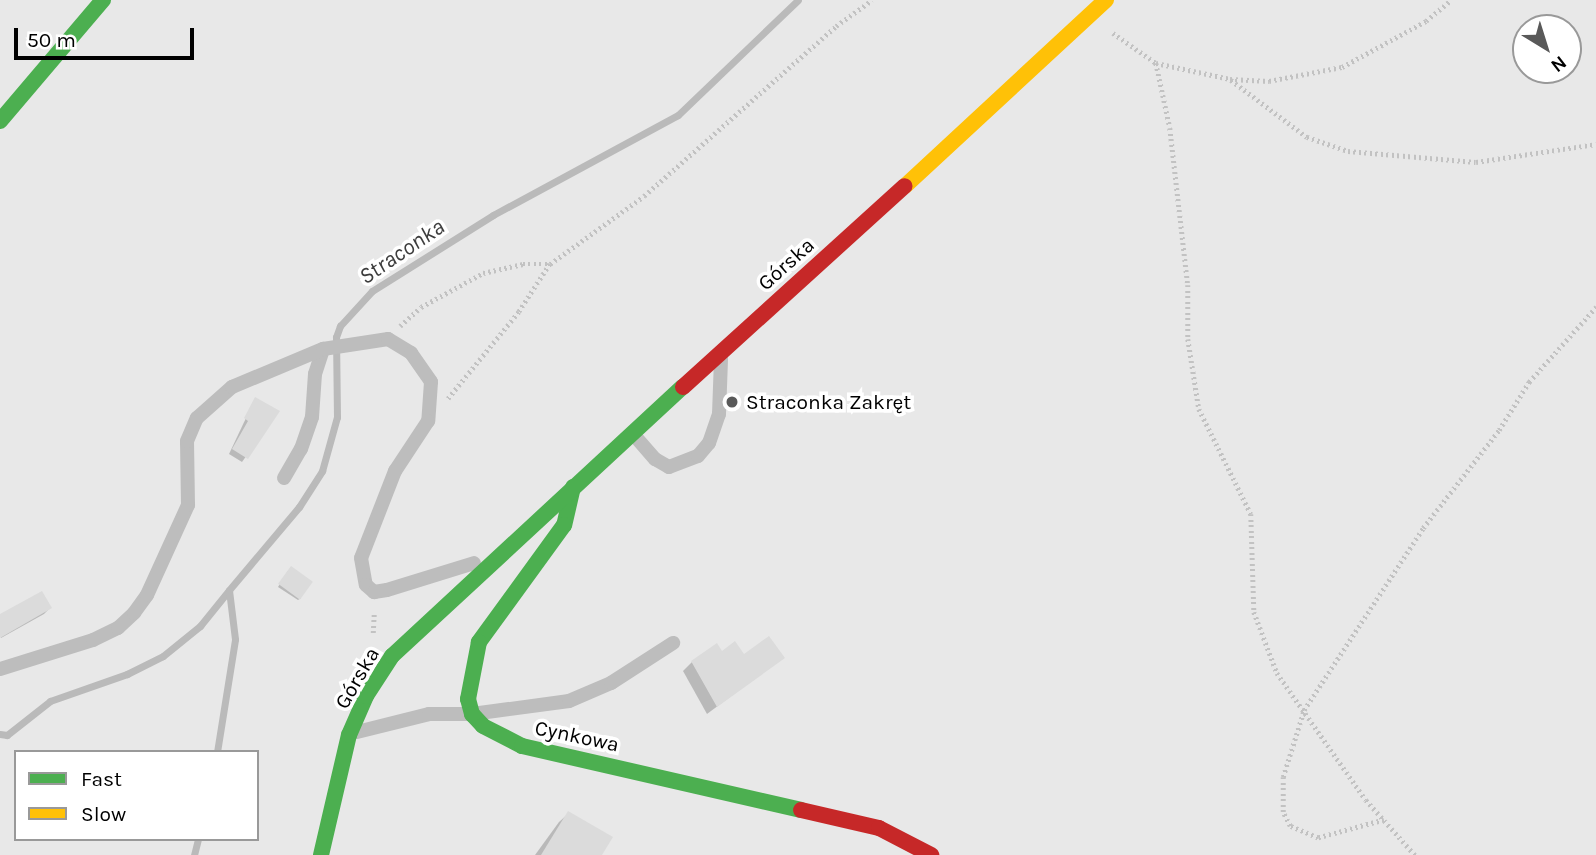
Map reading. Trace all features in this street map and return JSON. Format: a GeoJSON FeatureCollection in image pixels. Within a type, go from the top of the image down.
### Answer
{"type":"FeatureCollection","features":[{"type":"Feature","properties":{"kind":"street"},"geometry":{"type":"LineString","coordinates":[[0,121],[103,0]]}},
{"type":"Feature","properties":{"kind":"street","name":"Górska"},"geometry":{"type":"LineString","coordinates":[[321,855],[349,735],[366,696],[392,656],[493,558],[632,430],[997,104],[1106,0]]}},
{"type":"Feature","properties":{"kind":"street"},"geometry":{"type":"LineString","coordinates":[[472,714],[468,699],[479,642],[564,525],[573,485]]}},
{"type":"Feature","properties":{"kind":"street","name":"Cynkowa"},"geometry":{"type":"LineString","coordinates":[[472,714],[499,737],[522,746],[825,813],[879,828],[930,855]]}},
{"type":"Feature","properties":{"kind":"lane"},"geometry":{"type":"LineString","coordinates":[[0,669],[93,640],[118,628],[134,613],[147,595],[188,505],[187,441],[197,418],[232,387],[323,349],[388,339]]}},
{"type":"Feature","properties":{"kind":"lane","name":"Górska"},"geometry":{"type":"LineString","coordinates":[[388,339],[411,353],[431,382],[428,421],[395,471],[361,558],[366,585],[374,592],[387,590],[493,558]]}},
{"type":"Feature","properties":{"kind":"lane"},"geometry":{"type":"LineString","coordinates":[[284,478],[301,449],[312,417],[315,374],[323,349]]}},
{"type":"Feature","properties":{"kind":"lane"},"geometry":{"type":"LineString","coordinates":[[632,430],[655,459],[669,467],[698,456],[709,443],[719,414],[720,350]]}},
{"type":"Feature","properties":{"kind":"lane"},"geometry":{"type":"LineString","coordinates":[[349,735],[429,714],[472,714],[569,701],[611,683],[673,643]]}},
{"type":"Feature","properties":{"kind":"path"},"geometry":{"type":"LineString","coordinates":[[428,421],[519,312],[550,264],[644,196],[872,0]]}},
{"type":"Feature","properties":{"kind":"path"},"geometry":{"type":"LineString","coordinates":[[1090,15],[1156,63],[1230,79],[1269,81],[1342,67],[1394,40],[1451,0]]}},
{"type":"Feature","properties":{"kind":"path"},"geometry":{"type":"LineString","coordinates":[[1156,63],[1170,128],[1188,285],[1188,339],[1199,409],[1251,514],[1254,612],[1277,673],[1384,820],[1415,855]]}},
{"type":"Feature","properties":{"kind":"path"},"geometry":{"type":"LineString","coordinates":[[1230,79],[1307,137],[1348,151],[1476,162],[1596,144]]}},
{"type":"Feature","properties":{"kind":"path"},"geometry":{"type":"LineString","coordinates":[[388,339],[421,307],[483,274],[514,265],[550,264]]}},
{"type":"Feature","properties":{"kind":"path"},"geometry":{"type":"LineString","coordinates":[[1384,820],[1318,838],[1290,826],[1283,812],[1283,777],[1304,710],[1423,528],[1499,430],[1529,382],[1596,307]]}},
{"type":"Feature","properties":{"kind":"shaded area"},"geometry":{"type":"Polygon","coordinates":[[[0,0],[1596,0],[1596,855],[0,855],[0,0]]]}},
{"type":"Feature","properties":{"kind":"building"},"geometry":{"type":"Polygon","coordinates":[[[255,397],[280,411],[248,459],[232,449],[248,421],[244,418],[255,397]]]}},
{"type":"Feature","properties":{"kind":"building"},"geometry":{"type":"Polygon","coordinates":[[[291,566],[313,582],[300,600],[278,584],[291,566]]]}},
{"type":"Feature","properties":{"kind":"building"},"geometry":{"type":"Polygon","coordinates":[[[42,591],[52,608],[0,638],[0,614],[42,591]]]}},
{"type":"Feature","properties":{"kind":"building"},"geometry":{"type":"Polygon","coordinates":[[[769,636],[785,658],[717,707],[691,661],[717,643],[722,651],[735,641],[744,654],[769,636]]]}},
{"type":"Feature","properties":{"kind":"building"},"geometry":{"type":"Polygon","coordinates":[[[568,811],[613,837],[602,855],[541,855],[568,811]]]}},
{"type":"Feature","properties":{"kind":"waterway","name":"Straconka"},"geometry":{"type":"LineString","coordinates":[[217,750],[235,639],[229,590],[299,507],[322,471],[337,417],[336,337],[340,326],[372,291],[493,215],[678,115],[798,0]]}},
{"type":"Feature","properties":{"kind":"waterway"},"geometry":{"type":"LineString","coordinates":[[0,734],[7,735],[50,701],[127,674],[163,656],[200,626],[229,590]]}},
{"type":"Feature","properties":{"kind":"waterway","name":"Straconka"},"geometry":{"type":"LineString","coordinates":[[194,855],[198,841]]}},
{"type":"Feature","properties":{"kind":"traffic: fast"},"geometry":{"type":"LineString","coordinates":[[0,121],[103,0]]}},
{"type":"Feature","properties":{"kind":"traffic: fast"},"geometry":{"type":"LineString","coordinates":[[321,855],[349,735],[366,696],[392,656],[683,387]]}},
{"type":"Feature","properties":{"kind":"traffic: fast"},"geometry":{"type":"LineString","coordinates":[[573,487],[564,525],[479,642],[468,699],[472,714],[483,726],[522,746],[801,810]]}},
{"type":"Feature","properties":{"kind":"traffic: slow"},"geometry":{"type":"LineString","coordinates":[[905,186],[1106,0]]}},
{"type":"Feature","properties":{"kind":"traffic: jam"},"geometry":{"type":"LineString","coordinates":[[683,387],[905,186]]}},
{"type":"Feature","properties":{"kind":"traffic: jam"},"geometry":{"type":"LineString","coordinates":[[801,810],[879,828],[931,855]]}},
{"type":"Feature","properties":{"kind":"place","name":"Straconka Zakręt"},"geometry":{"type":"Point","coordinates":[732,402]}}]}
